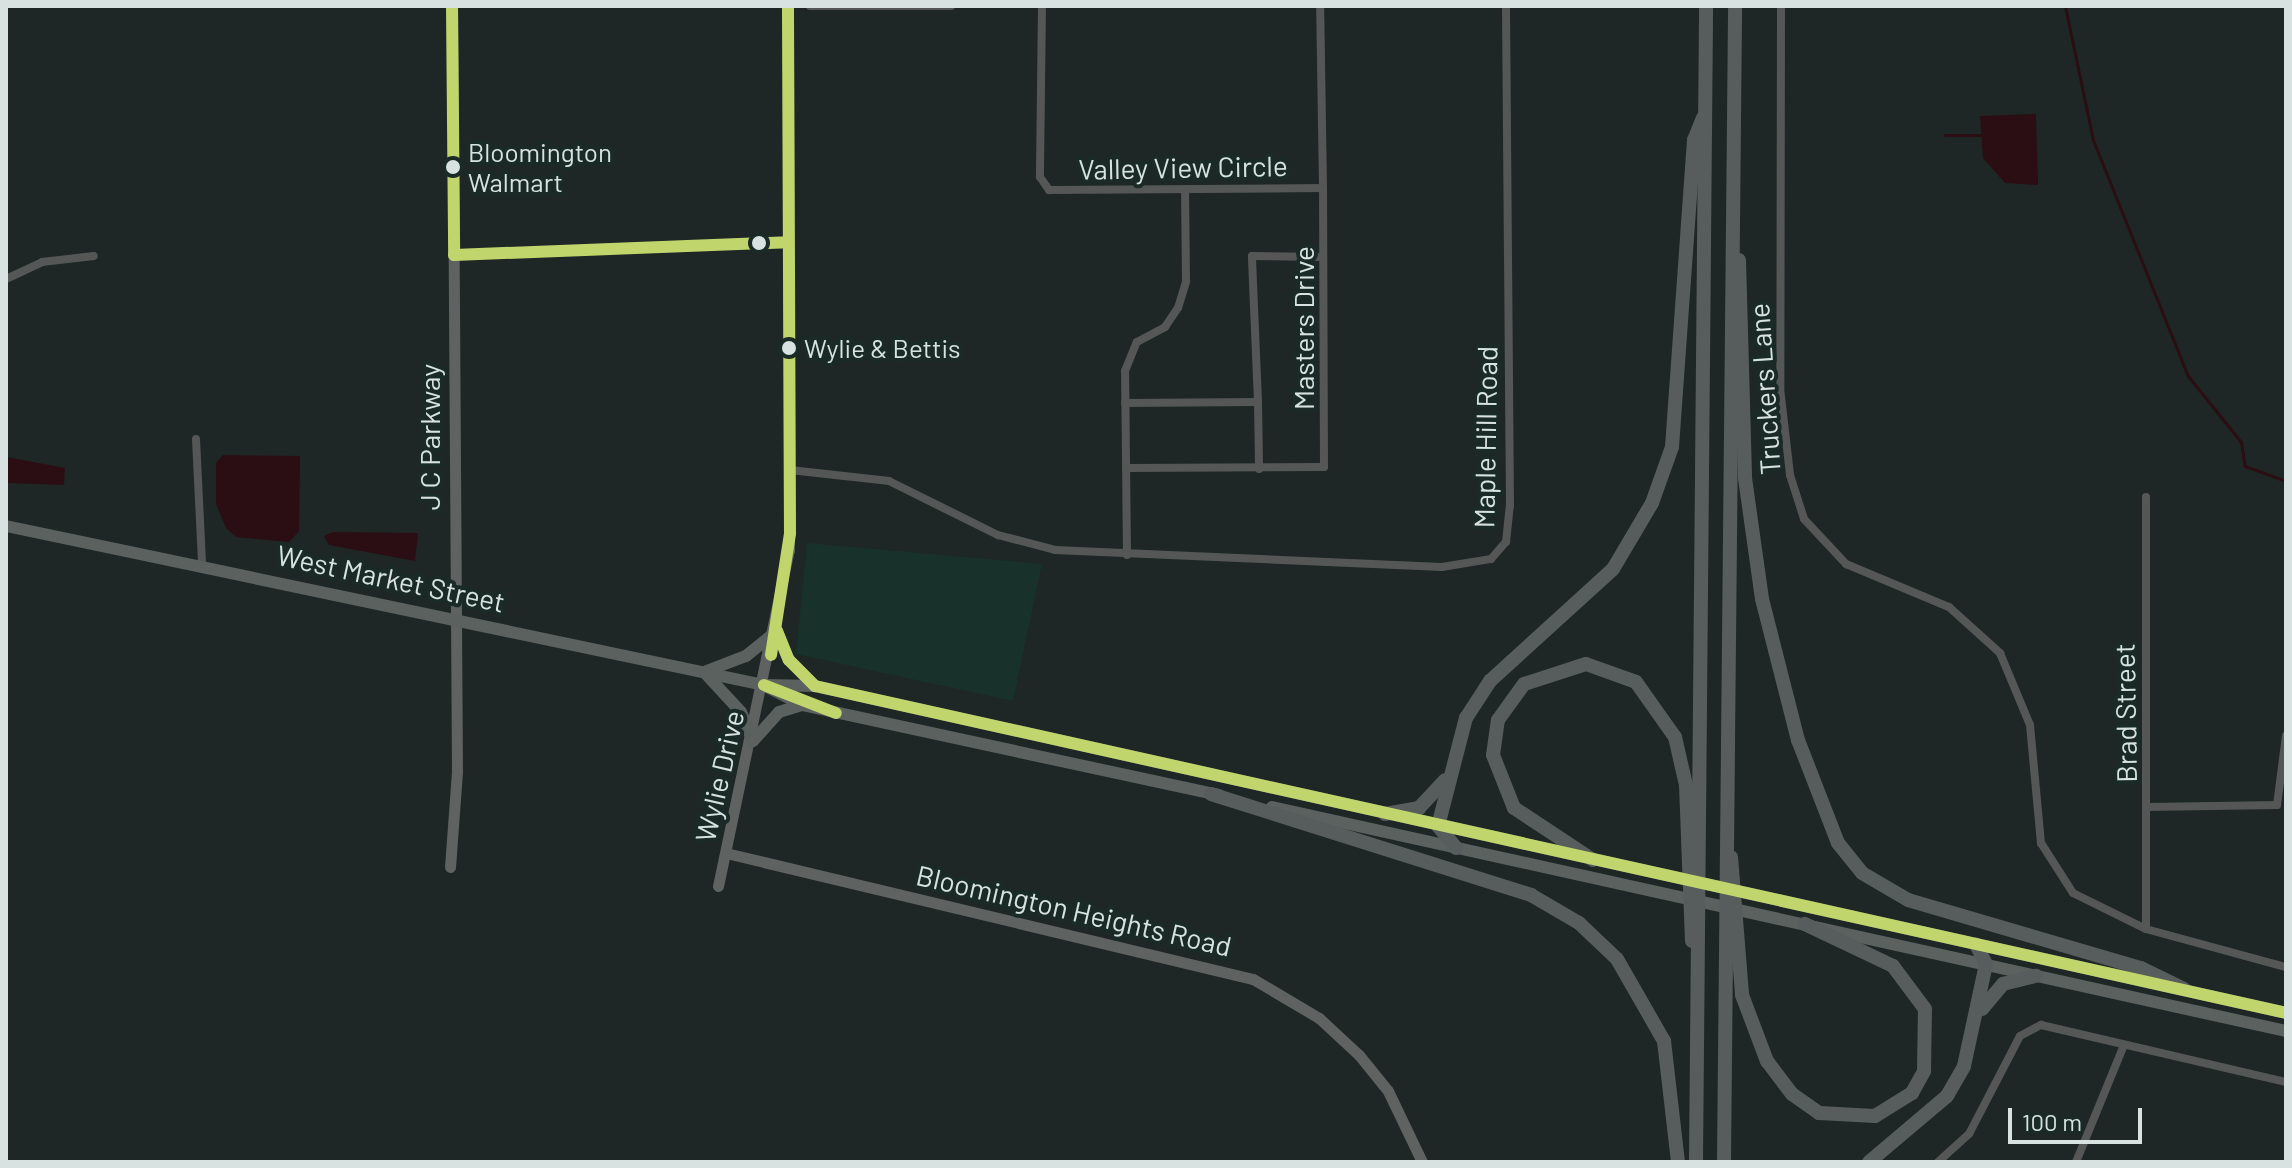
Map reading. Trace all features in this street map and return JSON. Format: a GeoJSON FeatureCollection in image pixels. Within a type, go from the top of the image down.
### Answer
{"type":"FeatureCollection","features":[{"type":"Feature","properties":{"kind":"highway"},"geometry":{"type":"LineString","coordinates":[[1696,1162],[1706,6]]}},
{"type":"Feature","properties":{"kind":"highway"},"geometry":{"type":"LineString","coordinates":[[1724,1162],[1735,6]]}},
{"type":"Feature","properties":{"kind":"highway"},"geometry":{"type":"LineString","coordinates":[[1456,848],[1438,826],[1450,773],[1481,692],[1613,569],[1652,503],[1676,416],[1694,140],[1706,111]]}},
{"type":"Feature","properties":{"kind":"highway"},"geometry":{"type":"LineString","coordinates":[[1733,219],[1744,291],[1745,478],[1762,599],[1827,824],[1851,861],[1891,893],[2141,968],[2184,989]]}},
{"type":"Feature","properties":{"kind":"highway"},"geometry":{"type":"LineString","coordinates":[[1593,860],[1514,808],[1493,755],[1498,720],[1524,684],[1586,664],[1636,682],[1675,737],[1686,785],[1687,916],[1698,966]]}},
{"type":"Feature","properties":{"kind":"highway"},"geometry":{"type":"LineString","coordinates":[[1385,814],[1419,808],[1450,773]]}},
{"type":"Feature","properties":{"kind":"highway"},"geometry":{"type":"LineString","coordinates":[[1211,794],[1531,895],[1579,923],[1617,959],[1664,1041],[1678,1162]]}},
{"type":"Feature","properties":{"kind":"highway"},"geometry":{"type":"LineString","coordinates":[[1727,844],[1738,877],[1742,995],[1767,1061],[1792,1094],[1819,1113],[1857,1120],[1892,1109],[1924,1071],[1925,1009],[1893,966],[1805,924]]}},
{"type":"Feature","properties":{"kind":"highway"},"geometry":{"type":"LineString","coordinates":[[1869,1162],[1947,1096],[1977,1016],[1986,964],[1976,944]]}},
{"type":"Feature","properties":{"kind":"highway"},"geometry":{"type":"LineString","coordinates":[[1977,1016],[2003,984],[2036,976]]}},
{"type":"Feature","properties":{"kind":"main road","name":"J C Parkway"},"geometry":{"type":"LineString","coordinates":[[450,867],[457,772],[453,616],[452,6]]}},
{"type":"Feature","properties":{"kind":"main road","name":"Wylie Drive"},"geometry":{"type":"LineString","coordinates":[[718,886],[777,631],[788,563],[788,6]]}},
{"type":"Feature","properties":{"kind":"main road","name":"West Market Street"},"geometry":{"type":"LineString","coordinates":[[6,526],[202,562],[764,685],[815,686],[2286,1013]]}},
{"type":"Feature","properties":{"kind":"main road"},"geometry":{"type":"LineString","coordinates":[[802,705],[779,712],[753,741],[741,712],[704,672],[746,656],[777,631],[789,660],[815,686]]}},
{"type":"Feature","properties":{"kind":"main road","name":"West Market Street"},"geometry":{"type":"LineString","coordinates":[[764,685],[802,705],[2286,1031]]}},
{"type":"Feature","properties":{"kind":"main road","name":"Bloomington Heights Road"},"geometry":{"type":"LineString","coordinates":[[726,853],[1253,979],[1319,1018],[1359,1055],[1388,1091],[1422,1162]]}},
{"type":"Feature","properties":{"kind":"street"},"geometry":{"type":"LineString","coordinates":[[810,6],[951,6]]}},
{"type":"Feature","properties":{"kind":"street","name":"Valley View Circle"},"geometry":{"type":"LineString","coordinates":[[1042,6],[1041,184],[1049,190],[1323,188],[1320,6]]}},
{"type":"Feature","properties":{"kind":"street","name":"Maple Hill Road"},"geometry":{"type":"LineString","coordinates":[[790,470],[906,486],[998,535],[1055,550],[1442,567],[1477,565],[1502,550],[1510,506],[1506,6]]}},
{"type":"Feature","properties":{"kind":"street","name":"Truckers Lane"},"geometry":{"type":"LineString","coordinates":[[1781,6],[1778,335],[1799,507],[1846,564],[1933,598],[1988,637],[2026,705],[2038,826],[2050,864],[2073,893],[2146,929],[2286,967]]}},
{"type":"Feature","properties":{"kind":"street","name":"Masters Drive"},"geometry":{"type":"LineString","coordinates":[[1259,469],[1324,467],[1323,188]]}},
{"type":"Feature","properties":{"kind":"street"},"geometry":{"type":"LineString","coordinates":[[1127,555],[1125,403],[1128,356],[1165,327],[1182,294],[1185,189]]}},
{"type":"Feature","properties":{"kind":"street"},"geometry":{"type":"LineString","coordinates":[[454,255],[788,242]]}},
{"type":"Feature","properties":{"kind":"street"},"geometry":{"type":"LineString","coordinates":[[6,279],[42,262],[94,256]]}},
{"type":"Feature","properties":{"kind":"street"},"geometry":{"type":"LineString","coordinates":[[1126,468],[1259,469],[1252,256],[1322,257]]}},
{"type":"Feature","properties":{"kind":"street"},"geometry":{"type":"LineString","coordinates":[[1125,403],[1258,402]]}},
{"type":"Feature","properties":{"kind":"street"},"geometry":{"type":"LineString","coordinates":[[196,439],[202,562]]}},
{"type":"Feature","properties":{"kind":"street","name":"Brad Street"},"geometry":{"type":"LineString","coordinates":[[2146,497],[2146,929]]}},
{"type":"Feature","properties":{"kind":"street"},"geometry":{"type":"LineString","coordinates":[[2148,807],[2261,808],[2282,798],[2286,736]]}},
{"type":"Feature","properties":{"kind":"street"},"geometry":{"type":"LineString","coordinates":[[1938,1162],[1969,1134],[2031,1027],[2051,1025],[2286,1082]]}},
{"type":"Feature","properties":{"kind":"street"},"geometry":{"type":"LineString","coordinates":[[2076,1162],[2124,1045]]}},
{"type":"Feature","properties":{"kind":"shaded area"},"geometry":{"type":"Polygon","coordinates":[[[2036,114],[2038,185],[2005,183],[1983,158],[1980,116],[2036,114]]]}},
{"type":"Feature","properties":{"kind":"shaded area"},"geometry":{"type":"Polygon","coordinates":[[[223,455],[300,456],[299,531],[289,542],[236,537],[226,528],[216,504],[216,463],[223,455]]]}},
{"type":"Feature","properties":{"kind":"shaded area"},"geometry":{"type":"Polygon","coordinates":[[[6,457],[65,468],[64,485],[6,483],[6,457]]]}},
{"type":"Feature","properties":{"kind":"shaded area"},"geometry":{"type":"Polygon","coordinates":[[[333,532],[418,533],[415,561],[329,545],[324,536],[333,532]]]}},
{"type":"Feature","properties":{"kind":"shaded area"},"geometry":{"type":"Polygon","coordinates":[[[807,543],[1042,564],[1013,701],[796,654],[807,543]]]}},
{"type":"Feature","properties":{"kind":"waterway"},"geometry":{"type":"LineString","coordinates":[[2065,6],[2093,140],[2188,376],[2241,442],[2245,466],[2286,481]]}},
{"type":"Feature","properties":{"kind":"waterway"},"geometry":{"type":"LineString","coordinates":[[1945,135],[1985,135]]}},
{"type":"Feature","properties":{"kind":"waterway"},"geometry":{"type":"LineString","coordinates":[[2286,504],[2286,529]]}},
{"type":"Feature","properties":{"kind":"transit line"},"geometry":{"type":"LineString","coordinates":[[452,6],[454,255]]}},
{"type":"Feature","properties":{"kind":"transit line"},"geometry":{"type":"LineString","coordinates":[[771,655],[790,533],[788,6]]}},
{"type":"Feature","properties":{"kind":"transit line"},"geometry":{"type":"LineString","coordinates":[[454,255],[788,242]]}},
{"type":"Feature","properties":{"kind":"transit line"},"geometry":{"type":"LineString","coordinates":[[777,631],[789,660],[815,686],[2286,1013]]}},
{"type":"Feature","properties":{"kind":"transit line"},"geometry":{"type":"LineString","coordinates":[[764,685],[836,713]]}},
{"type":"Feature","properties":{"kind":"place","name":"Bloomington Walmart"},"geometry":{"type":"Point","coordinates":[453,167]}},
{"type":"Feature","properties":{"kind":"place","name":"Wylie & Bettis"},"geometry":{"type":"Point","coordinates":[789,348]}}]}
